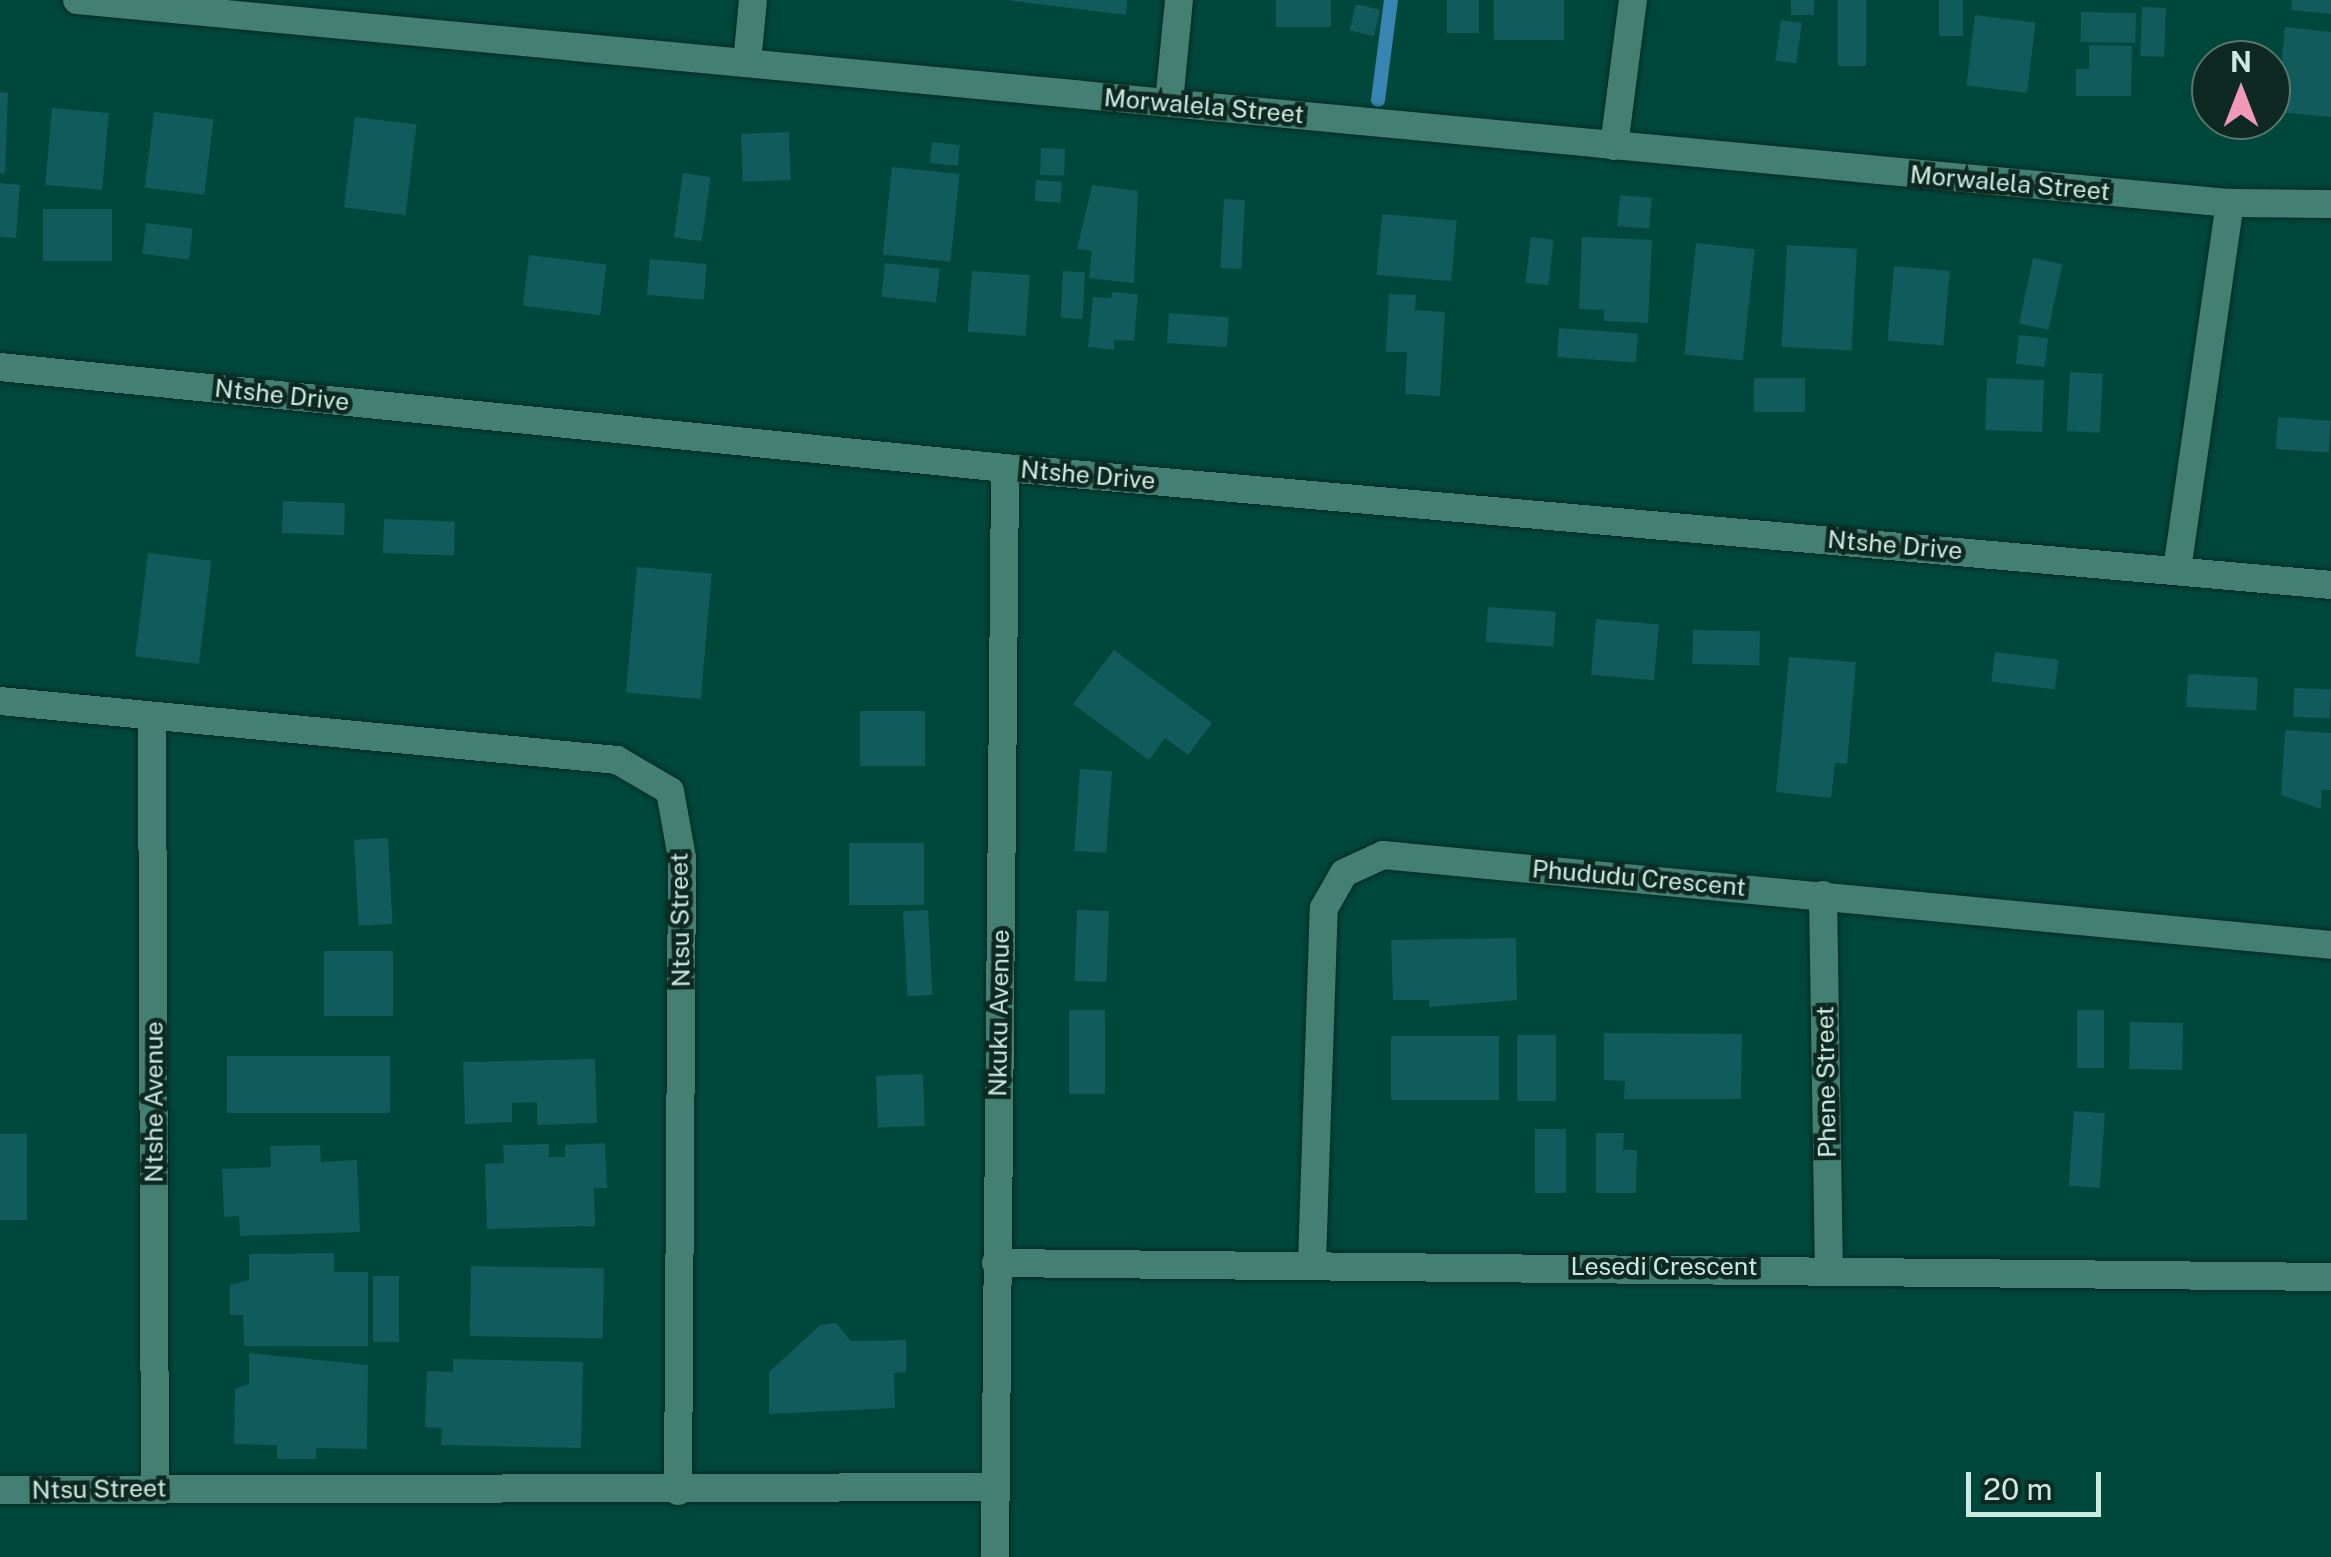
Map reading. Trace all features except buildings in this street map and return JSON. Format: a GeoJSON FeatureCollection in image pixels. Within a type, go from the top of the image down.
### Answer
{"type":"FeatureCollection","features":[{"type":"Feature","properties":{"kind":"street","name":"Morwalela Street"},"geometry":{"type":"LineString","coordinates":[[76,0],[320,11],[747,63],[2230,203],[2331,204]]}},
{"type":"Feature","properties":{"kind":"street"},"geometry":{"type":"LineString","coordinates":[[747,63],[753,0]]}},
{"type":"Feature","properties":{"kind":"street"},"geometry":{"type":"LineString","coordinates":[[1170,102],[1179,0]]}},
{"type":"Feature","properties":{"kind":"street"},"geometry":{"type":"LineString","coordinates":[[1614,146],[1633,0]]}},
{"type":"Feature","properties":{"kind":"street"},"geometry":{"type":"LineString","coordinates":[[2177,570],[2230,203]]}},
{"type":"Feature","properties":{"kind":"street","name":"Ntshe Drive"},"geometry":{"type":"LineString","coordinates":[[0,367],[1005,468],[2331,585]]}},
{"type":"Feature","properties":{"kind":"street","name":"Nkuku Avenue"},"geometry":{"type":"LineString","coordinates":[[995,1557],[1005,468]]}},
{"type":"Feature","properties":{"kind":"street","name":"Ntsu Street"},"geometry":{"type":"LineString","coordinates":[[0,701],[618,760],[670,791],[682,858],[678,1491]]}},
{"type":"Feature","properties":{"kind":"street","name":"Ntshe Avenue"},"geometry":{"type":"LineString","coordinates":[[152,717],[155,1488]]}},
{"type":"Feature","properties":{"kind":"street","name":"Phududu Crescent"},"geometry":{"type":"LineString","coordinates":[[1312,1264],[1324,908],[1344,873],[1383,855],[2331,945]]}},
{"type":"Feature","properties":{"kind":"street","name":"Phene Street"},"geometry":{"type":"LineString","coordinates":[[1823,896],[1829,1268]]}},
{"type":"Feature","properties":{"kind":"street","name":"Lesedi Crescent"},"geometry":{"type":"LineString","coordinates":[[996,1264],[1829,1268],[2331,1276]]}},
{"type":"Feature","properties":{"kind":"street","name":"Ntsu Street"},"geometry":{"type":"LineString","coordinates":[[0,1490],[678,1491],[994,1487]]}},
{"type":"Feature","properties":{"kind":"waterway"},"geometry":{"type":"LineString","coordinates":[[1378,100],[1391,0]]}}]}
